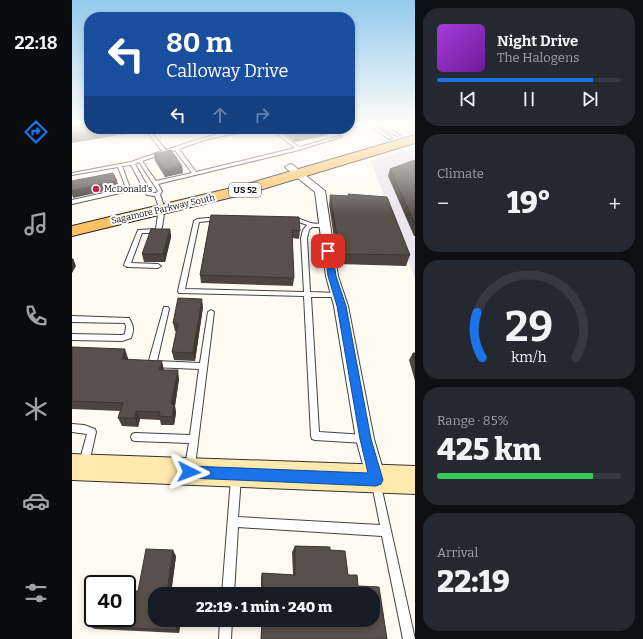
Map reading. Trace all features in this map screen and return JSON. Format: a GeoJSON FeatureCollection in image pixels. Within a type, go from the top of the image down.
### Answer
{"type":"FeatureCollection","features":[{"type":"Feature","properties":{"kind":"main road","name":"Sagamore Parkway South"},"geometry":{"type":"LineString","coordinates":[[72,218],[160,201],[248,189],[295,170],[341,155]]}},
{"type":"Feature","properties":{"kind":"main road","name":"Sagamore Parkway South"},"geometry":{"type":"LineString","coordinates":[[295,170],[354,155]]}},
{"type":"Feature","properties":{"kind":"main road","name":"Sagamore Parkway South"},"geometry":{"type":"LineString","coordinates":[[72,230],[160,201]]}},
{"type":"Feature","properties":{"kind":"street"},"geometry":{"type":"LineString","coordinates":[[295,170],[320,191],[318,225],[341,306],[366,439],[376,480]]}},
{"type":"Feature","properties":{"kind":"street"},"geometry":{"type":"LineString","coordinates":[[77,467],[376,480],[415,480]]}},
{"type":"Feature","properties":{"kind":"lane"},"geometry":{"type":"LineString","coordinates":[[72,174],[132,163],[157,155]]}},
{"type":"Feature","properties":{"kind":"lane"},"geometry":{"type":"LineString","coordinates":[[181,155],[195,174]]}},
{"type":"Feature","properties":{"kind":"lane"},"geometry":{"type":"LineString","coordinates":[[155,183],[274,155]]}},
{"type":"Feature","properties":{"kind":"lane"},"geometry":{"type":"LineString","coordinates":[[140,161],[160,191],[158,231],[140,231],[127,265],[158,266]]}},
{"type":"Feature","properties":{"kind":"lane"},"geometry":{"type":"LineString","coordinates":[[132,163],[149,194],[160,201]]}},
{"type":"Feature","properties":{"kind":"lane"},"geometry":{"type":"LineString","coordinates":[[72,201],[122,190],[127,186],[118,165]]}},
{"type":"Feature","properties":{"kind":"lane"},"geometry":{"type":"LineString","coordinates":[[114,174],[122,173]]}},
{"type":"Feature","properties":{"kind":"lane"},"geometry":{"type":"LineString","coordinates":[[226,219],[197,221],[181,291],[338,295]]}},
{"type":"Feature","properties":{"kind":"lane"},"geometry":{"type":"LineString","coordinates":[[285,220],[300,220],[318,225]]}},
{"type":"Feature","properties":{"kind":"lane"},"geometry":{"type":"LineString","coordinates":[[318,225],[306,230],[304,238],[315,436],[366,439]]}},
{"type":"Feature","properties":{"kind":"lane"},"geometry":{"type":"LineString","coordinates":[[166,309],[152,364],[204,366]]}},
{"type":"Feature","properties":{"kind":"lane"},"geometry":{"type":"LineString","coordinates":[[189,472],[211,312]]}},
{"type":"Feature","properties":{"kind":"lane"},"geometry":{"type":"LineString","coordinates":[[72,319],[127,320],[130,326],[128,336],[122,338],[72,337]]}},
{"type":"Feature","properties":{"kind":"lane"},"geometry":{"type":"LineString","coordinates":[[72,428],[84,429],[92,432],[77,467]]}},
{"type":"Feature","properties":{"kind":"lane"},"geometry":{"type":"LineString","coordinates":[[135,437],[193,439]]}},
{"type":"Feature","properties":{"kind":"lane"},"geometry":{"type":"LineString","coordinates":[[228,587],[236,474]]}},
{"type":"Feature","properties":{"kind":"lane"},"geometry":{"type":"LineString","coordinates":[[376,480],[409,639]]}},
{"type":"Feature","properties":{"kind":"lane"},"geometry":{"type":"LineString","coordinates":[[233,522],[386,531]]}},
{"type":"Feature","properties":{"kind":"lane"},"geometry":{"type":"LineString","coordinates":[[225,639],[226,627]]}},
{"type":"Feature","properties":{"kind":"shaded area"},"geometry":{"type":"Polygon","coordinates":[[[390,155],[415,155],[415,279],[371,161],[390,155]]]}},
{"type":"Feature","properties":{"kind":"building"},"geometry":{"type":"Polygon","coordinates":[[[155,155],[174,155],[182,166],[164,170],[155,155]]]}},
{"type":"Feature","properties":{"kind":"building"},"geometry":{"type":"Polygon","coordinates":[[[415,160],[415,224],[390,169],[415,160]]]}},
{"type":"Feature","properties":{"kind":"building"},"geometry":{"type":"Polygon","coordinates":[[[113,173],[117,181],[72,190],[72,181],[113,173]]]}},
{"type":"Feature","properties":{"kind":"building"},"geometry":{"type":"Polygon","coordinates":[[[348,194],[387,197],[410,255],[340,254],[330,195],[349,196],[348,194]]]}},
{"type":"Feature","properties":{"kind":"building"},"geometry":{"type":"Polygon","coordinates":[[[211,215],[299,217],[300,231],[292,230],[294,278],[200,275],[211,215]]]}},
{"type":"Feature","properties":{"kind":"building"},"geometry":{"type":"Polygon","coordinates":[[[151,229],[170,229],[163,254],[142,254],[151,229]]]}},
{"type":"Feature","properties":{"kind":"building"},"geometry":{"type":"Polygon","coordinates":[[[178,298],[202,299],[193,353],[172,352],[178,324],[173,323],[178,298]]]}},
{"type":"Feature","properties":{"kind":"building"},"geometry":{"type":"Polygon","coordinates":[[[72,347],[125,349],[122,359],[162,361],[159,370],[178,370],[171,404],[174,404],[172,417],[159,416],[160,412],[136,411],[135,418],[118,418],[123,403],[72,401],[72,347]]]}},
{"type":"Feature","properties":{"kind":"building"},"geometry":{"type":"Polygon","coordinates":[[[295,546],[330,547],[330,550],[345,551],[348,575],[357,575],[358,586],[379,587],[262,587],[262,573],[295,575],[295,546]]]}},
{"type":"Feature","properties":{"kind":"building"},"geometry":{"type":"Polygon","coordinates":[[[146,549],[173,550],[168,587],[148,587],[148,627],[176,627],[176,630],[110,627],[136,627],[136,591],[138,591],[146,549]]]}},
{"type":"Feature","properties":{"kind":"building"},"geometry":{"type":"Polygon","coordinates":[[[380,594],[387,639],[261,639],[262,627],[380,627],[380,594]]]}},
{"type":"Feature","properties":{"kind":"place","name":"McDonald's"},"geometry":{"type":"Point","coordinates":[96,189]}},
{"type":"Feature","properties":{"kind":"route"},"geometry":{"type":"LineString","coordinates":[[189,472],[376,480],[366,439],[341,306],[332,276],[328,251]]}}]}
